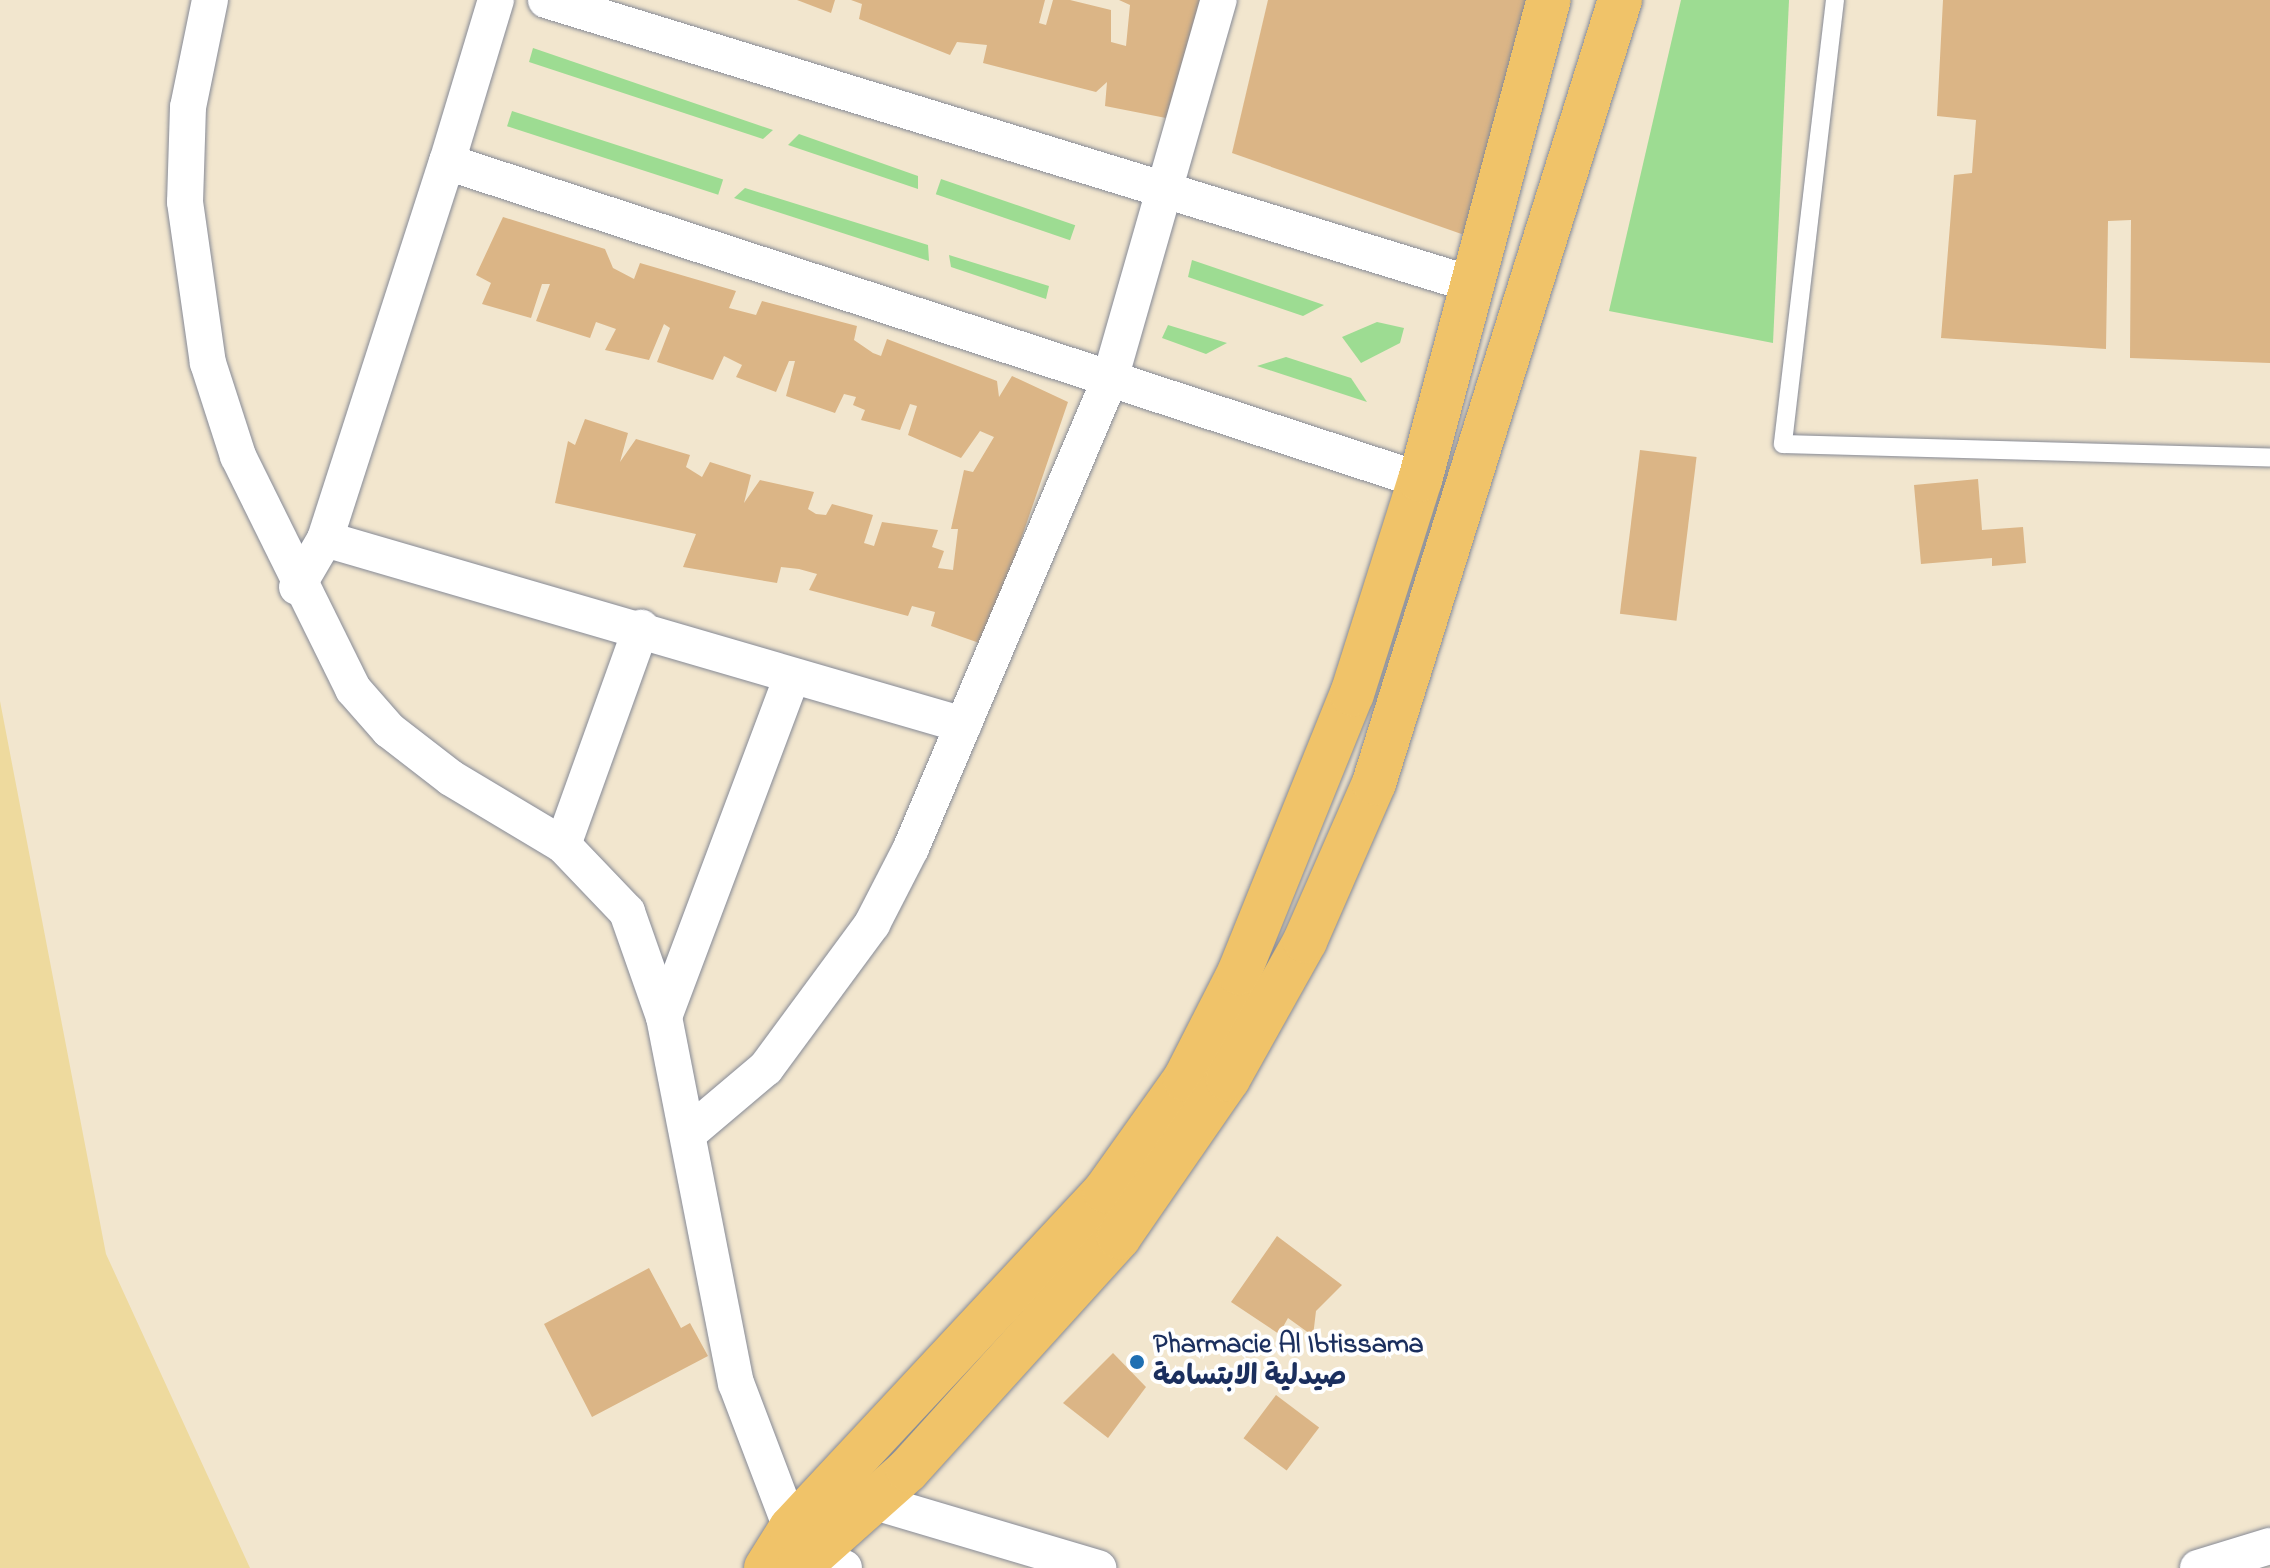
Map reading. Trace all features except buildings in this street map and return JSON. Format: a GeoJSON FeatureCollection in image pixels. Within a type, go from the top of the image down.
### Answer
{"type":"FeatureCollection","features":[{"type":"Feature","properties":{"kind":"main road"},"geometry":{"type":"LineString","coordinates":[[812,1556],[1033,1273],[1105,1191],[1185,1079],[1299,830],[1352,694],[1420,480],[1549,0]]}},
{"type":"Feature","properties":{"kind":"main road"},"geometry":{"type":"LineString","coordinates":[[766,1568],[812,1556],[875,1502],[1119,1237],[1228,1079],[1305,941],[1379,769],[1620,0]]}},
{"type":"Feature","properties":{"kind":"street"},"geometry":{"type":"LineString","coordinates":[[210,0],[188,107],[194,284],[208,363],[238,456],[297,587],[353,689],[389,730],[451,778],[563,845],[627,912],[664,1017],[736,1383],[812,1556]]}},
{"type":"Feature","properties":{"kind":"street"},"geometry":{"type":"LineString","coordinates":[[297,587],[325,539],[496,0]]}},
{"type":"Feature","properties":{"kind":"street"},"geometry":{"type":"LineString","coordinates":[[546,0],[1163,193],[1474,285]]}},
{"type":"Feature","properties":{"kind":"street"},"geometry":{"type":"LineString","coordinates":[[689,1133],[766,1068],[851,955],[911,848],[1110,379],[1219,0]]}},
{"type":"Feature","properties":{"kind":"street"},"geometry":{"type":"LineString","coordinates":[[447,162],[1420,480]]}},
{"type":"Feature","properties":{"kind":"street"},"geometry":{"type":"LineString","coordinates":[[325,539],[641,628],[792,677],[963,725]]}},
{"type":"Feature","properties":{"kind":"street"},"geometry":{"type":"LineString","coordinates":[[563,845],[641,628]]}},
{"type":"Feature","properties":{"kind":"street"},"geometry":{"type":"LineString","coordinates":[[664,1017],[792,677]]}},
{"type":"Feature","properties":{"kind":"street"},"geometry":{"type":"LineString","coordinates":[[875,1502],[1098,1568]]}},
{"type":"Feature","properties":{"kind":"street"},"geometry":{"type":"LineString","coordinates":[[2209,1566],[2270,1546]]}},
{"type":"Feature","properties":{"kind":"lane"},"geometry":{"type":"LineString","coordinates":[[1835,0],[1783,444],[2270,458]]}},
{"type":"Feature","properties":{"kind":"green space"},"geometry":{"type":"Polygon","coordinates":[[[1681,0],[1789,0],[1773,343],[1609,311],[1681,0]]]}},
{"type":"Feature","properties":{"kind":"green space"},"geometry":{"type":"Polygon","coordinates":[[[533,48],[773,130],[763,139],[529,62],[533,48]]]}},
{"type":"Feature","properties":{"kind":"green space"},"geometry":{"type":"Polygon","coordinates":[[[512,111],[723,180],[718,195],[507,126],[512,111]]]}},
{"type":"Feature","properties":{"kind":"green space"},"geometry":{"type":"Polygon","coordinates":[[[799,134],[918,176],[918,189],[788,145],[799,134]]]}},
{"type":"Feature","properties":{"kind":"green space"},"geometry":{"type":"Polygon","coordinates":[[[941,179],[1075,225],[1070,240],[936,194],[941,179]]]}},
{"type":"Feature","properties":{"kind":"green space"},"geometry":{"type":"Polygon","coordinates":[[[745,188],[928,245],[929,261],[734,198],[745,188]]]}},
{"type":"Feature","properties":{"kind":"green space"},"geometry":{"type":"Polygon","coordinates":[[[949,255],[1049,286],[1046,299],[951,267],[949,255]]]}},
{"type":"Feature","properties":{"kind":"green space"},"geometry":{"type":"Polygon","coordinates":[[[1192,260],[1324,305],[1303,316],[1188,277],[1192,260]]]}},
{"type":"Feature","properties":{"kind":"green space"},"geometry":{"type":"Polygon","coordinates":[[[1377,322],[1404,328],[1400,343],[1361,363],[1342,337],[1377,322]]]}},
{"type":"Feature","properties":{"kind":"green space"},"geometry":{"type":"Polygon","coordinates":[[[1168,325],[1227,343],[1206,354],[1162,338],[1168,325]]]}},
{"type":"Feature","properties":{"kind":"green space"},"geometry":{"type":"Polygon","coordinates":[[[1286,357],[1351,378],[1367,402],[1257,366],[1286,357]]]}},
{"type":"Feature","properties":{"kind":"sand"},"geometry":{"type":"Polygon","coordinates":[[[0,701],[106,1254],[250,1568],[0,1568],[0,701]]]}},
{"type":"Feature","properties":{"kind":"place","name":"Pharmacie Al Ibtissama صيدلية الابتسامة"},"geometry":{"type":"Point","coordinates":[1137,1362]}}]}
